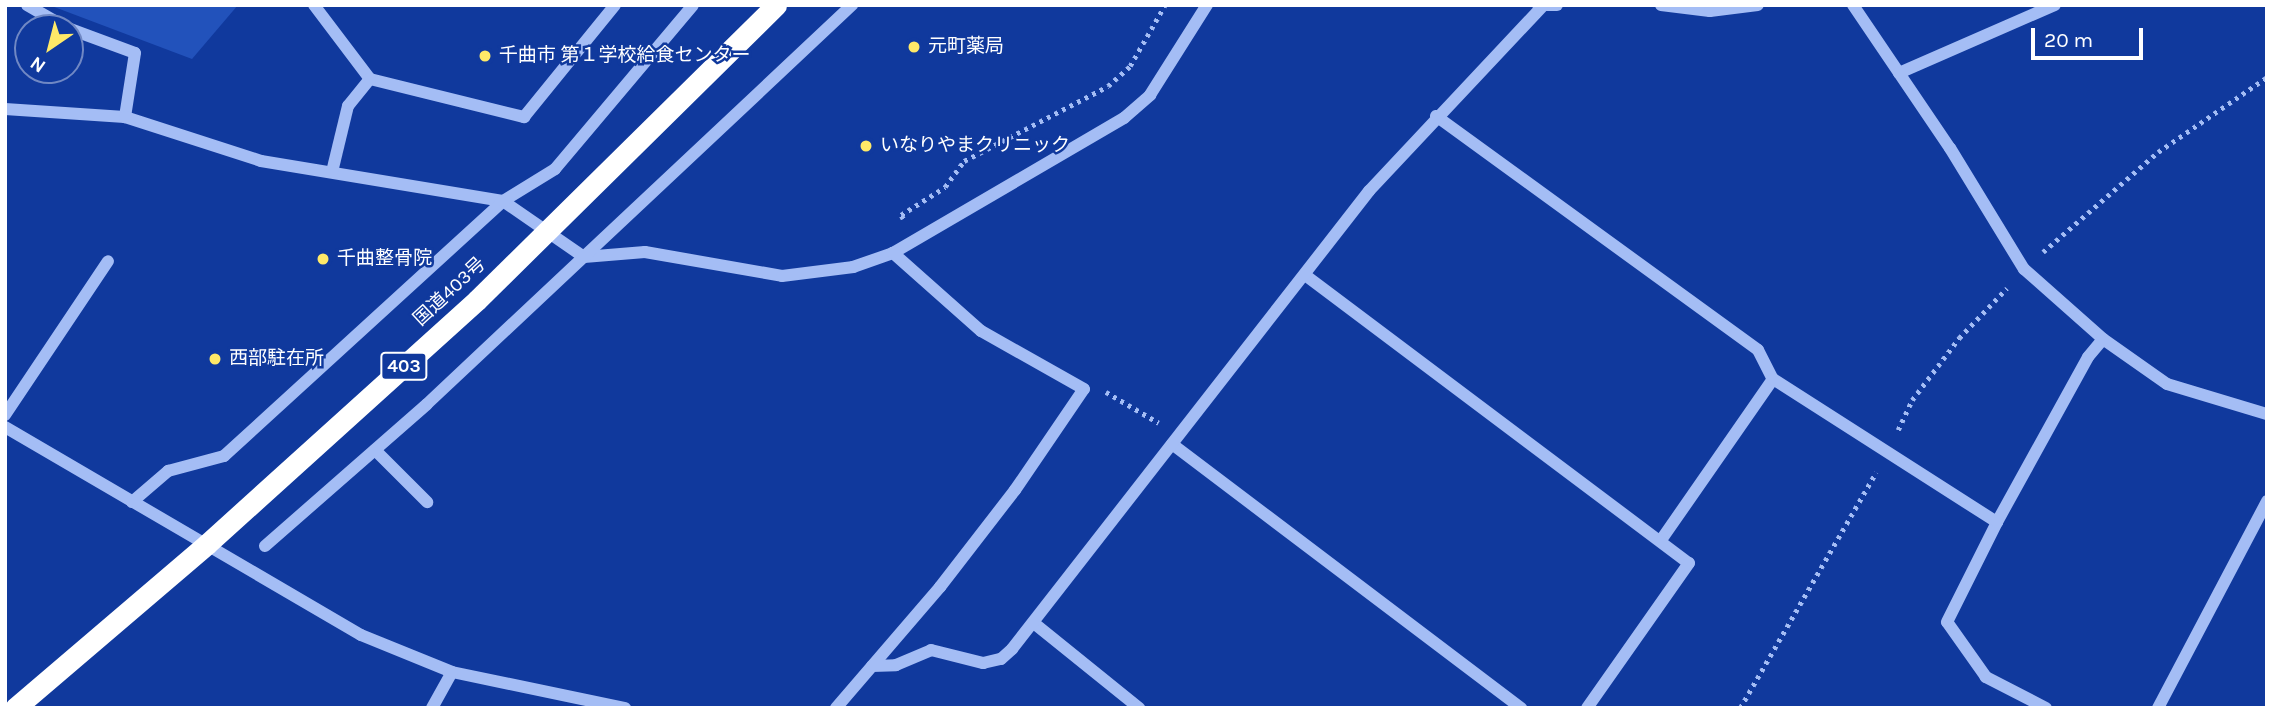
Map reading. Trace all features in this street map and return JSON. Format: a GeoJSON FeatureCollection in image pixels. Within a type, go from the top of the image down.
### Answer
{"type":"FeatureCollection","features":[{"type":"Feature","properties":{"kind":"highway","name":"国道403号"},"geometry":{"type":"LineString","coordinates":[[15,708],[207,544],[477,300],[776,5]]}},
{"type":"Feature","properties":{"kind":"street"},"geometry":{"type":"LineString","coordinates":[[27,5],[42,14]]}},
{"type":"Feature","properties":{"kind":"street"},"geometry":{"type":"LineString","coordinates":[[313,5],[370,79],[524,117],[615,5]]}},
{"type":"Feature","properties":{"kind":"street"},"geometry":{"type":"LineString","coordinates":[[132,502],[168,471],[224,456],[503,201],[555,169],[693,5]]}},
{"type":"Feature","properties":{"kind":"street"},"geometry":{"type":"LineString","coordinates":[[265,546],[375,450],[852,5]]}},
{"type":"Feature","properties":{"kind":"street"},"geometry":{"type":"LineString","coordinates":[[5,109],[125,117],[261,161],[503,201],[584,257],[645,252],[782,276],[853,267],[893,253],[1124,118],[1150,94],[1207,5]]}},
{"type":"Feature","properties":{"kind":"street"},"geometry":{"type":"LineString","coordinates":[[872,666],[896,665],[931,650],[983,663],[1001,659],[1035,624],[1368,191],[1540,6],[1557,5]]}},
{"type":"Feature","properties":{"kind":"street"},"geometry":{"type":"LineString","coordinates":[[1661,5],[1710,11],[1758,5]]}},
{"type":"Feature","properties":{"kind":"street"},"geometry":{"type":"LineString","coordinates":[[1853,5],[2024,269],[2104,339],[2167,384],[2267,414]]}},
{"type":"Feature","properties":{"kind":"street"},"geometry":{"type":"LineString","coordinates":[[1899,73],[2054,5]]}},
{"type":"Feature","properties":{"kind":"street"},"geometry":{"type":"LineString","coordinates":[[84,35],[135,53],[125,117]]}},
{"type":"Feature","properties":{"kind":"street"},"geometry":{"type":"LineString","coordinates":[[332,172],[348,106],[370,79]]}},
{"type":"Feature","properties":{"kind":"street"},"geometry":{"type":"LineString","coordinates":[[1436,116],[1758,350],[1773,379],[1997,522]]}},
{"type":"Feature","properties":{"kind":"street"},"geometry":{"type":"LineString","coordinates":[[836,708],[1015,490],[1084,389],[981,331],[893,253]]}},
{"type":"Feature","properties":{"kind":"street"},"geometry":{"type":"LineString","coordinates":[[5,415],[108,261]]}},
{"type":"Feature","properties":{"kind":"street"},"geometry":{"type":"LineString","coordinates":[[1305,275],[1689,563],[1587,708]]}},
{"type":"Feature","properties":{"kind":"street"},"geometry":{"type":"LineString","coordinates":[[2046,708],[1986,677],[1947,622],[1997,522],[2088,357],[2104,339]]}},
{"type":"Feature","properties":{"kind":"street"},"geometry":{"type":"LineString","coordinates":[[1661,540],[1773,379]]}},
{"type":"Feature","properties":{"kind":"street"},"geometry":{"type":"LineString","coordinates":[[5,427],[361,635],[452,672],[625,708]]}},
{"type":"Feature","properties":{"kind":"street"},"geometry":{"type":"LineString","coordinates":[[1172,444],[1521,708]]}},
{"type":"Feature","properties":{"kind":"street"},"geometry":{"type":"LineString","coordinates":[[375,450],[427,502]]}},
{"type":"Feature","properties":{"kind":"street"},"geometry":{"type":"LineString","coordinates":[[2158,708],[2267,501]]}},
{"type":"Feature","properties":{"kind":"street"},"geometry":{"type":"LineString","coordinates":[[1035,624],[1139,708]]}},
{"type":"Feature","properties":{"kind":"street"},"geometry":{"type":"LineString","coordinates":[[432,708],[452,672]]}},
{"type":"Feature","properties":{"kind":"path"},"geometry":{"type":"LineString","coordinates":[[893,253],[908,228],[901,215],[945,187],[964,161],[1108,86],[1130,66],[1165,5]]}},
{"type":"Feature","properties":{"kind":"path"},"geometry":{"type":"LineString","coordinates":[[1740,708],[1888,452],[1912,400],[1958,338],[2024,269],[2158,152],[2267,77]]}},
{"type":"Feature","properties":{"kind":"path"},"geometry":{"type":"LineString","coordinates":[[1084,389],[1098,387],[1164,425],[1172,444]]}},
{"type":"Feature","properties":{"kind":"shaded area"},"geometry":{"type":"Polygon","coordinates":[[[49,5],[238,5],[192,59],[84,18],[84,14],[73,14],[49,5]]]}},
{"type":"Feature","properties":{"kind":"place","name":"元町薬局"},"geometry":{"type":"Point","coordinates":[914,47]}},
{"type":"Feature","properties":{"kind":"place","name":"千曲市 第１学校給食センター"},"geometry":{"type":"Point","coordinates":[485,56]}},
{"type":"Feature","properties":{"kind":"place","name":"いなりやまクリニック"},"geometry":{"type":"Point","coordinates":[866,146]}},
{"type":"Feature","properties":{"kind":"place","name":"千曲整骨院"},"geometry":{"type":"Point","coordinates":[323,259]}},
{"type":"Feature","properties":{"kind":"place","name":"西部駐在所"},"geometry":{"type":"Point","coordinates":[215,359]}}]}
